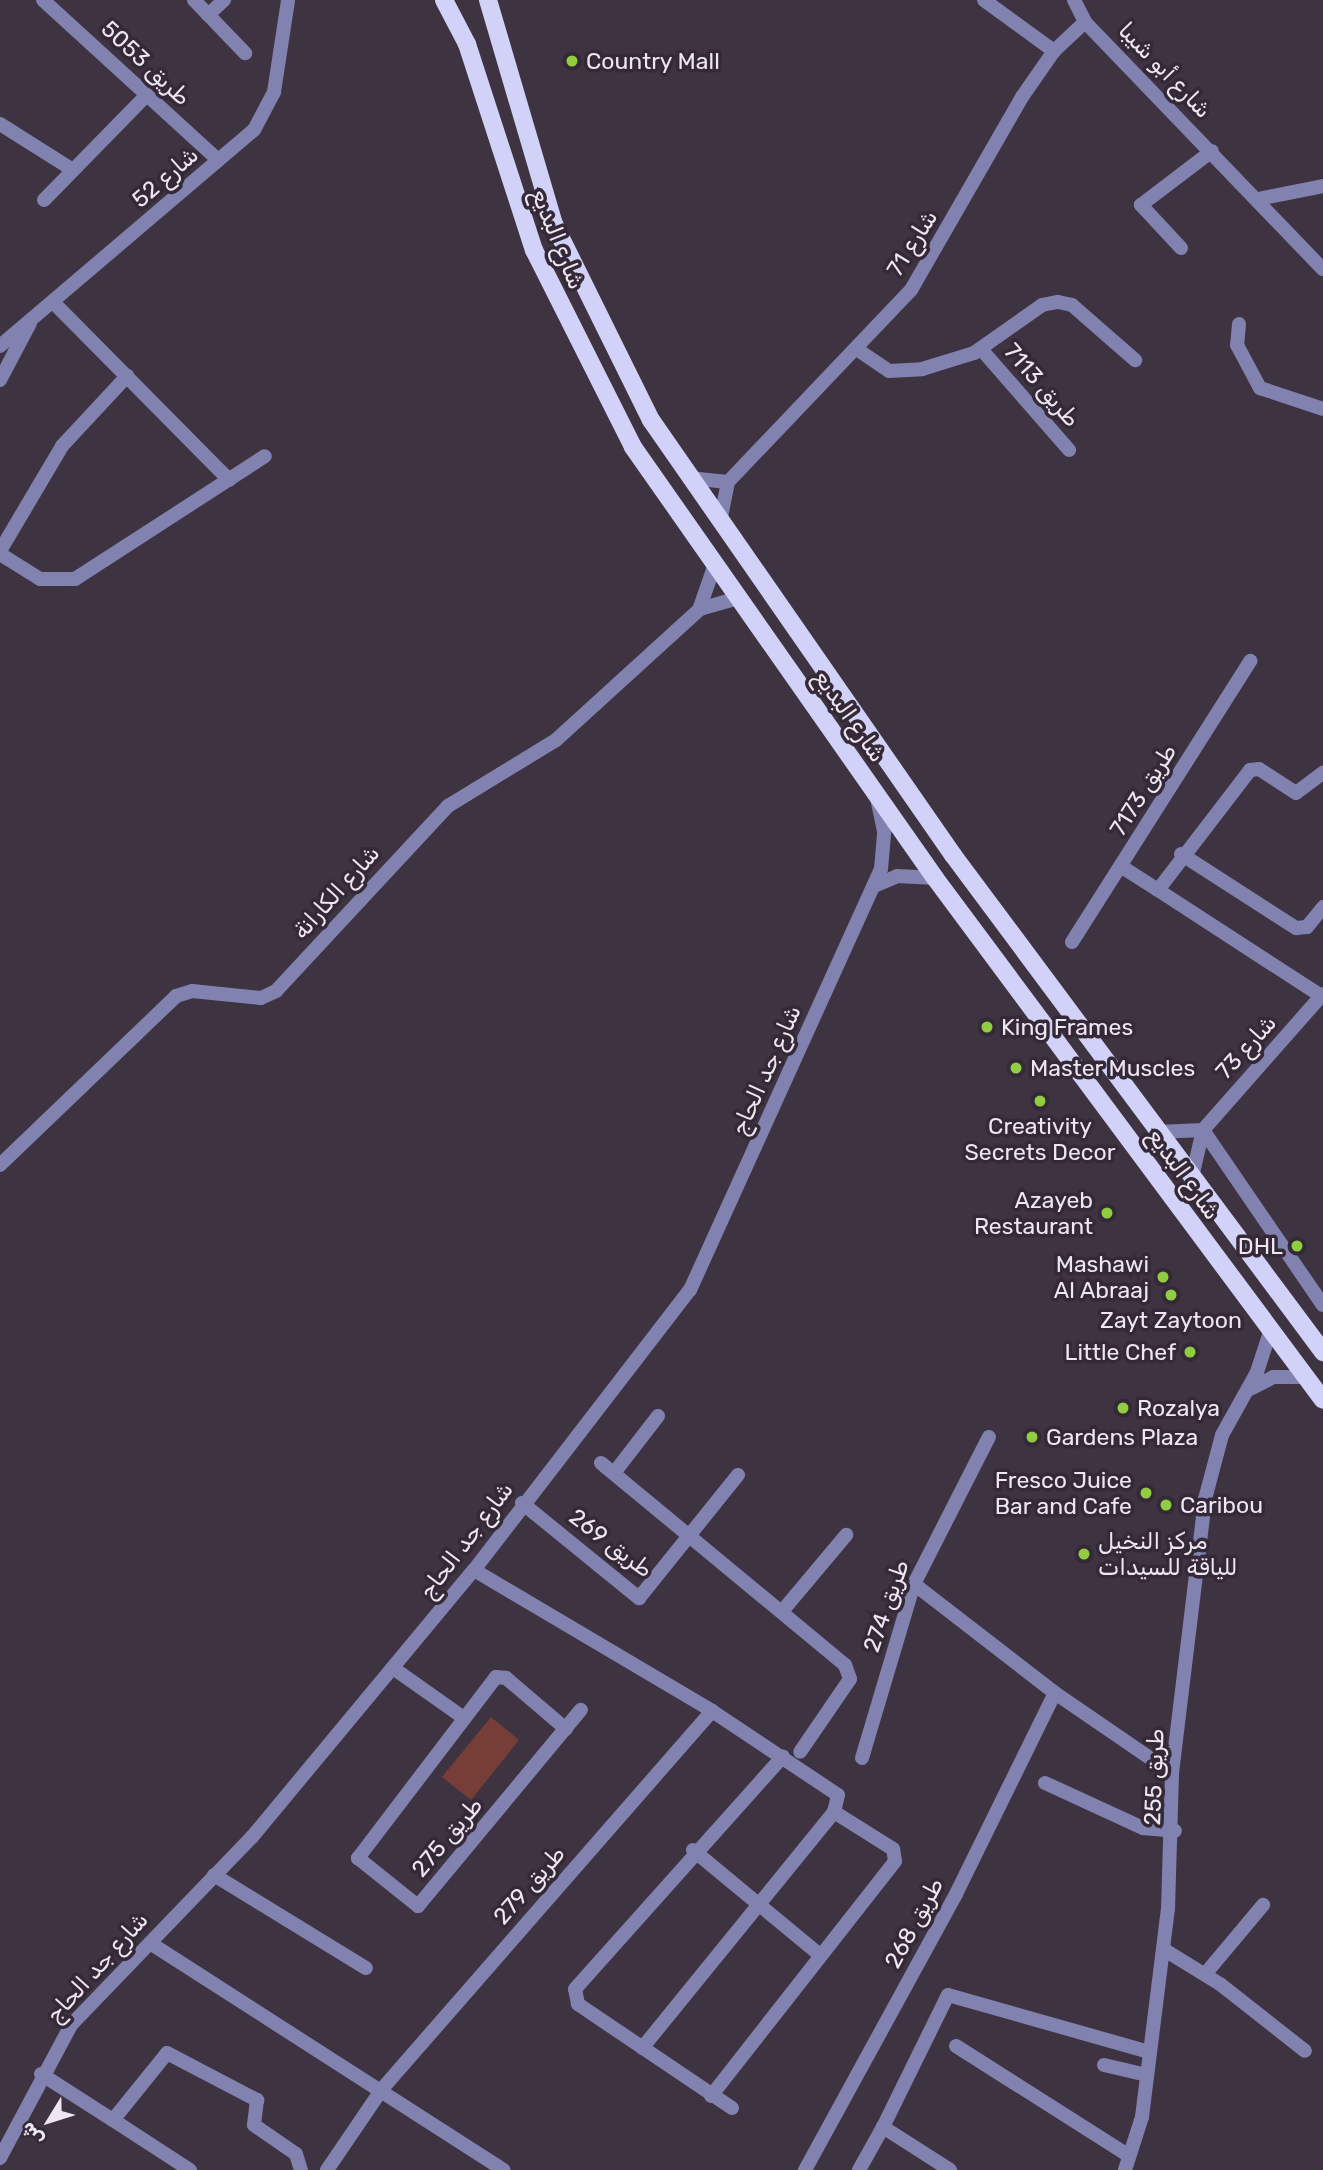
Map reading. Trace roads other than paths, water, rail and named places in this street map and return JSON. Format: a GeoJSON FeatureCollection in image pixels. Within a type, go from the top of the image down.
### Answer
{"type":"FeatureCollection","features":[{"type":"Feature","properties":{"kind":"main road","name":"شارع البديع"},"geometry":{"type":"LineString","coordinates":[[444,0],[467,44],[521,214],[564,317],[634,447],[713,567],[935,878],[1323,1400]]}},
{"type":"Feature","properties":{"kind":"main road","name":"شارع البديع"},"geometry":{"type":"LineString","coordinates":[[488,0],[536,170],[576,278],[624,373],[720,523],[1158,1132],[1323,1352]]}},
{"type":"Feature","properties":{"kind":"street"},"geometry":{"type":"LineString","coordinates":[[194,0],[245,53]]}},
{"type":"Feature","properties":{"kind":"street"},"geometry":{"type":"LineString","coordinates":[[208,15],[223,0]]}},
{"type":"Feature","properties":{"kind":"street","name":"شارع 52"},"geometry":{"type":"LineString","coordinates":[[0,346],[54,303],[218,160],[266,112],[288,0]]}},
{"type":"Feature","properties":{"kind":"street"},"geometry":{"type":"LineString","coordinates":[[984,0],[1054,51]]}},
{"type":"Feature","properties":{"kind":"street"},"geometry":{"type":"LineString","coordinates":[[1074,0],[1086,22]]}},
{"type":"Feature","properties":{"kind":"street","name":"طريق 5053"},"geometry":{"type":"LineString","coordinates":[[51,2],[218,160]]}},
{"type":"Feature","properties":{"kind":"street","name":"شارع 71"},"geometry":{"type":"LineString","coordinates":[[728,482],[858,350],[939,248],[1054,51],[1086,22]]}},
{"type":"Feature","properties":{"kind":"street","name":"شارع أبو شيبا"},"geometry":{"type":"LineString","coordinates":[[1086,22],[1258,198],[1323,269]]}},
{"type":"Feature","properties":{"kind":"street"},"geometry":{"type":"LineString","coordinates":[[44,200],[147,95]]}},
{"type":"Feature","properties":{"kind":"street"},"geometry":{"type":"LineString","coordinates":[[0,124],[73,170]]}},
{"type":"Feature","properties":{"kind":"street","name":"شارع أبو شيبا"},"geometry":{"type":"LineString","coordinates":[[1181,248],[1141,205],[1212,151]]}},
{"type":"Feature","properties":{"kind":"street"},"geometry":{"type":"LineString","coordinates":[[1258,198],[1323,186]]}},
{"type":"Feature","properties":{"kind":"street","name":"طريق 7113"},"geometry":{"type":"LineString","coordinates":[[858,350],[902,372],[981,349],[1042,305],[1058,302],[1072,305],[1135,360]]}},
{"type":"Feature","properties":{"kind":"street"},"geometry":{"type":"LineString","coordinates":[[54,303],[229,480]]}},
{"type":"Feature","properties":{"kind":"street"},"geometry":{"type":"LineString","coordinates":[[0,380],[30,323]]}},
{"type":"Feature","properties":{"kind":"street"},"geometry":{"type":"LineString","coordinates":[[1239,324],[1237,345],[1260,388],[1323,410]]}},
{"type":"Feature","properties":{"kind":"street","name":"طريق 7113"},"geometry":{"type":"LineString","coordinates":[[981,349],[1069,450]]}},
{"type":"Feature","properties":{"kind":"street"},"geometry":{"type":"LineString","coordinates":[[127,376],[62,446],[0,552],[40,579],[75,579],[265,456]]}},
{"type":"Feature","properties":{"kind":"street"},"geometry":{"type":"LineString","coordinates":[[689,478],[728,482],[720,523]]}},
{"type":"Feature","properties":{"kind":"street","name":"شارع الكارانة"},"geometry":{"type":"LineString","coordinates":[[700,608],[713,567]]}},
{"type":"Feature","properties":{"kind":"street","name":"شارع الكارانة"},"geometry":{"type":"LineString","coordinates":[[0,1165],[176,996],[192,990],[261,998],[276,991],[449,806],[556,740],[700,608],[736,598]]}},
{"type":"Feature","properties":{"kind":"street","name":"طريق 7173"},"geometry":{"type":"LineString","coordinates":[[1072,942],[1122,867],[1250,661]]}},
{"type":"Feature","properties":{"kind":"street"},"geometry":{"type":"LineString","coordinates":[[1158,890],[1181,855],[1250,770],[1259,769],[1296,793],[1323,773]]}},
{"type":"Feature","properties":{"kind":"street","name":"شارع جد الحاج"},"geometry":{"type":"LineString","coordinates":[[0,2158],[41,2074],[71,2025],[214,1875],[393,1668],[474,1570],[522,1503],[699,1275],[874,886],[884,850],[875,794]]}},
{"type":"Feature","properties":{"kind":"street"},"geometry":{"type":"LineString","coordinates":[[1181,855],[1296,928],[1307,927],[1323,907]]}},
{"type":"Feature","properties":{"kind":"street"},"geometry":{"type":"LineString","coordinates":[[1122,867],[1322,995]]}},
{"type":"Feature","properties":{"kind":"street"},"geometry":{"type":"LineString","coordinates":[[874,886],[897,876],[935,878]]}},
{"type":"Feature","properties":{"kind":"street","name":"شارع 73"},"geometry":{"type":"LineString","coordinates":[[1192,1177],[1203,1130],[1322,995]]}},
{"type":"Feature","properties":{"kind":"street"},"geometry":{"type":"LineString","coordinates":[[1158,1132],[1203,1130],[1323,1305]]}},
{"type":"Feature","properties":{"kind":"street","name":"طريق 255"},"geometry":{"type":"LineString","coordinates":[[1127,2163],[1147,2074],[1163,1949],[1175,1831],[1172,1773],[1211,1466],[1247,1391],[1270,1332]]}},
{"type":"Feature","properties":{"kind":"street"},"geometry":{"type":"LineString","coordinates":[[1247,1391],[1274,1377],[1304,1377]]}},
{"type":"Feature","properties":{"kind":"street"},"geometry":{"type":"LineString","coordinates":[[614,1473],[658,1416]]}},
{"type":"Feature","properties":{"kind":"street","name":"طريق 274"},"geometry":{"type":"LineString","coordinates":[[862,1758],[914,1584],[989,1437]]}},
{"type":"Feature","properties":{"kind":"street"},"geometry":{"type":"LineString","coordinates":[[601,1463],[784,1609],[845,1665],[850,1679],[800,1752]]}},
{"type":"Feature","properties":{"kind":"street","name":"طريق 269"},"geometry":{"type":"LineString","coordinates":[[522,1503],[639,1598],[694,1536],[738,1475]]}},
{"type":"Feature","properties":{"kind":"street"},"geometry":{"type":"LineString","coordinates":[[784,1609],[846,1535]]}},
{"type":"Feature","properties":{"kind":"street"},"geometry":{"type":"LineString","coordinates":[[474,1570],[712,1711],[838,1795],[834,1812],[642,2048]]}},
{"type":"Feature","properties":{"kind":"street"},"geometry":{"type":"LineString","coordinates":[[914,1584],[1055,1693],[1172,1773]]}},
{"type":"Feature","properties":{"kind":"street"},"geometry":{"type":"LineString","coordinates":[[393,1668],[464,1718]]}},
{"type":"Feature","properties":{"kind":"street","name":"طريق 275"},"geometry":{"type":"LineString","coordinates":[[566,1729],[500,1675],[357,1854],[414,1907],[566,1729],[582,1710]]}},
{"type":"Feature","properties":{"kind":"street","name":"طريق 268"},"geometry":{"type":"LineString","coordinates":[[805,2170],[956,1894],[1055,1693]]}},
{"type":"Feature","properties":{"kind":"street","name":"طريق 279"},"geometry":{"type":"LineString","coordinates":[[327,2170],[382,2089],[712,1711]]}},
{"type":"Feature","properties":{"kind":"street"},"geometry":{"type":"LineString","coordinates":[[732,2108],[642,2048],[574,1997],[693,1850],[783,1756]]}},
{"type":"Feature","properties":{"kind":"street"},"geometry":{"type":"LineString","coordinates":[[1045,1783],[1143,1828],[1175,1831]]}},
{"type":"Feature","properties":{"kind":"street"},"geometry":{"type":"LineString","coordinates":[[711,2096],[897,1854],[834,1812]]}},
{"type":"Feature","properties":{"kind":"street"},"geometry":{"type":"LineString","coordinates":[[693,1850],[820,1955]]}},
{"type":"Feature","properties":{"kind":"street"},"geometry":{"type":"LineString","coordinates":[[214,1875],[366,1968]]}},
{"type":"Feature","properties":{"kind":"street"},"geometry":{"type":"LineString","coordinates":[[1206,1973],[1263,1905]]}},
{"type":"Feature","properties":{"kind":"street"},"geometry":{"type":"LineString","coordinates":[[150,1942],[382,2089],[503,2170]]}},
{"type":"Feature","properties":{"kind":"street"},"geometry":{"type":"LineString","coordinates":[[1163,1949],[1206,1973],[1305,2051]]}},
{"type":"Feature","properties":{"kind":"street"},"geometry":{"type":"LineString","coordinates":[[859,2170],[952,1993],[1150,2052]]}},
{"type":"Feature","properties":{"kind":"street"},"geometry":{"type":"LineString","coordinates":[[956,2046],[1127,2163]]}},
{"type":"Feature","properties":{"kind":"street"},"geometry":{"type":"LineString","coordinates":[[113,2120],[162,2055],[172,2052],[257,2100],[254,2125],[296,2154],[301,2170]]}},
{"type":"Feature","properties":{"kind":"street"},"geometry":{"type":"LineString","coordinates":[[1104,2065],[1147,2074]]}},
{"type":"Feature","properties":{"kind":"street"},"geometry":{"type":"LineString","coordinates":[[41,2074],[190,2170]]}},
{"type":"Feature","properties":{"kind":"street"},"geometry":{"type":"LineString","coordinates":[[883,2127],[950,2170]]}},
{"type":"Feature","properties":{"kind":"place","name":"Country Mall"},"geometry":{"type":"Point","coordinates":[572,61]}},
{"type":"Feature","properties":{"kind":"place","name":"King Frames"},"geometry":{"type":"Point","coordinates":[987,1027]}},
{"type":"Feature","properties":{"kind":"place","name":"Master Muscles"},"geometry":{"type":"Point","coordinates":[1016,1068]}},
{"type":"Feature","properties":{"kind":"place","name":"Creativity Secrets Decor"},"geometry":{"type":"Point","coordinates":[1040,1101]}},
{"type":"Feature","properties":{"kind":"place","name":"Azayeb Restaurant"},"geometry":{"type":"Point","coordinates":[1107,1213]}},
{"type":"Feature","properties":{"kind":"place","name":"DHL"},"geometry":{"type":"Point","coordinates":[1297,1246]}},
{"type":"Feature","properties":{"kind":"place","name":"Mashawi Al Abraaj"},"geometry":{"type":"Point","coordinates":[1163,1277]}},
{"type":"Feature","properties":{"kind":"place","name":"Zayt Zaytoon"},"geometry":{"type":"Point","coordinates":[1171,1295]}},
{"type":"Feature","properties":{"kind":"place","name":"Little Chef"},"geometry":{"type":"Point","coordinates":[1190,1352]}},
{"type":"Feature","properties":{"kind":"place","name":"Rozalya"},"geometry":{"type":"Point","coordinates":[1123,1408]}},
{"type":"Feature","properties":{"kind":"place","name":"Gardens Plaza"},"geometry":{"type":"Point","coordinates":[1032,1437]}},
{"type":"Feature","properties":{"kind":"place","name":"Fresco Juice Bar and Cafe"},"geometry":{"type":"Point","coordinates":[1146,1493]}},
{"type":"Feature","properties":{"kind":"place","name":"Caribou"},"geometry":{"type":"Point","coordinates":[1166,1505]}},
{"type":"Feature","properties":{"kind":"place","name":"مركز النخيل للياقة للسيدات"},"geometry":{"type":"Point","coordinates":[1084,1554]}}]}
